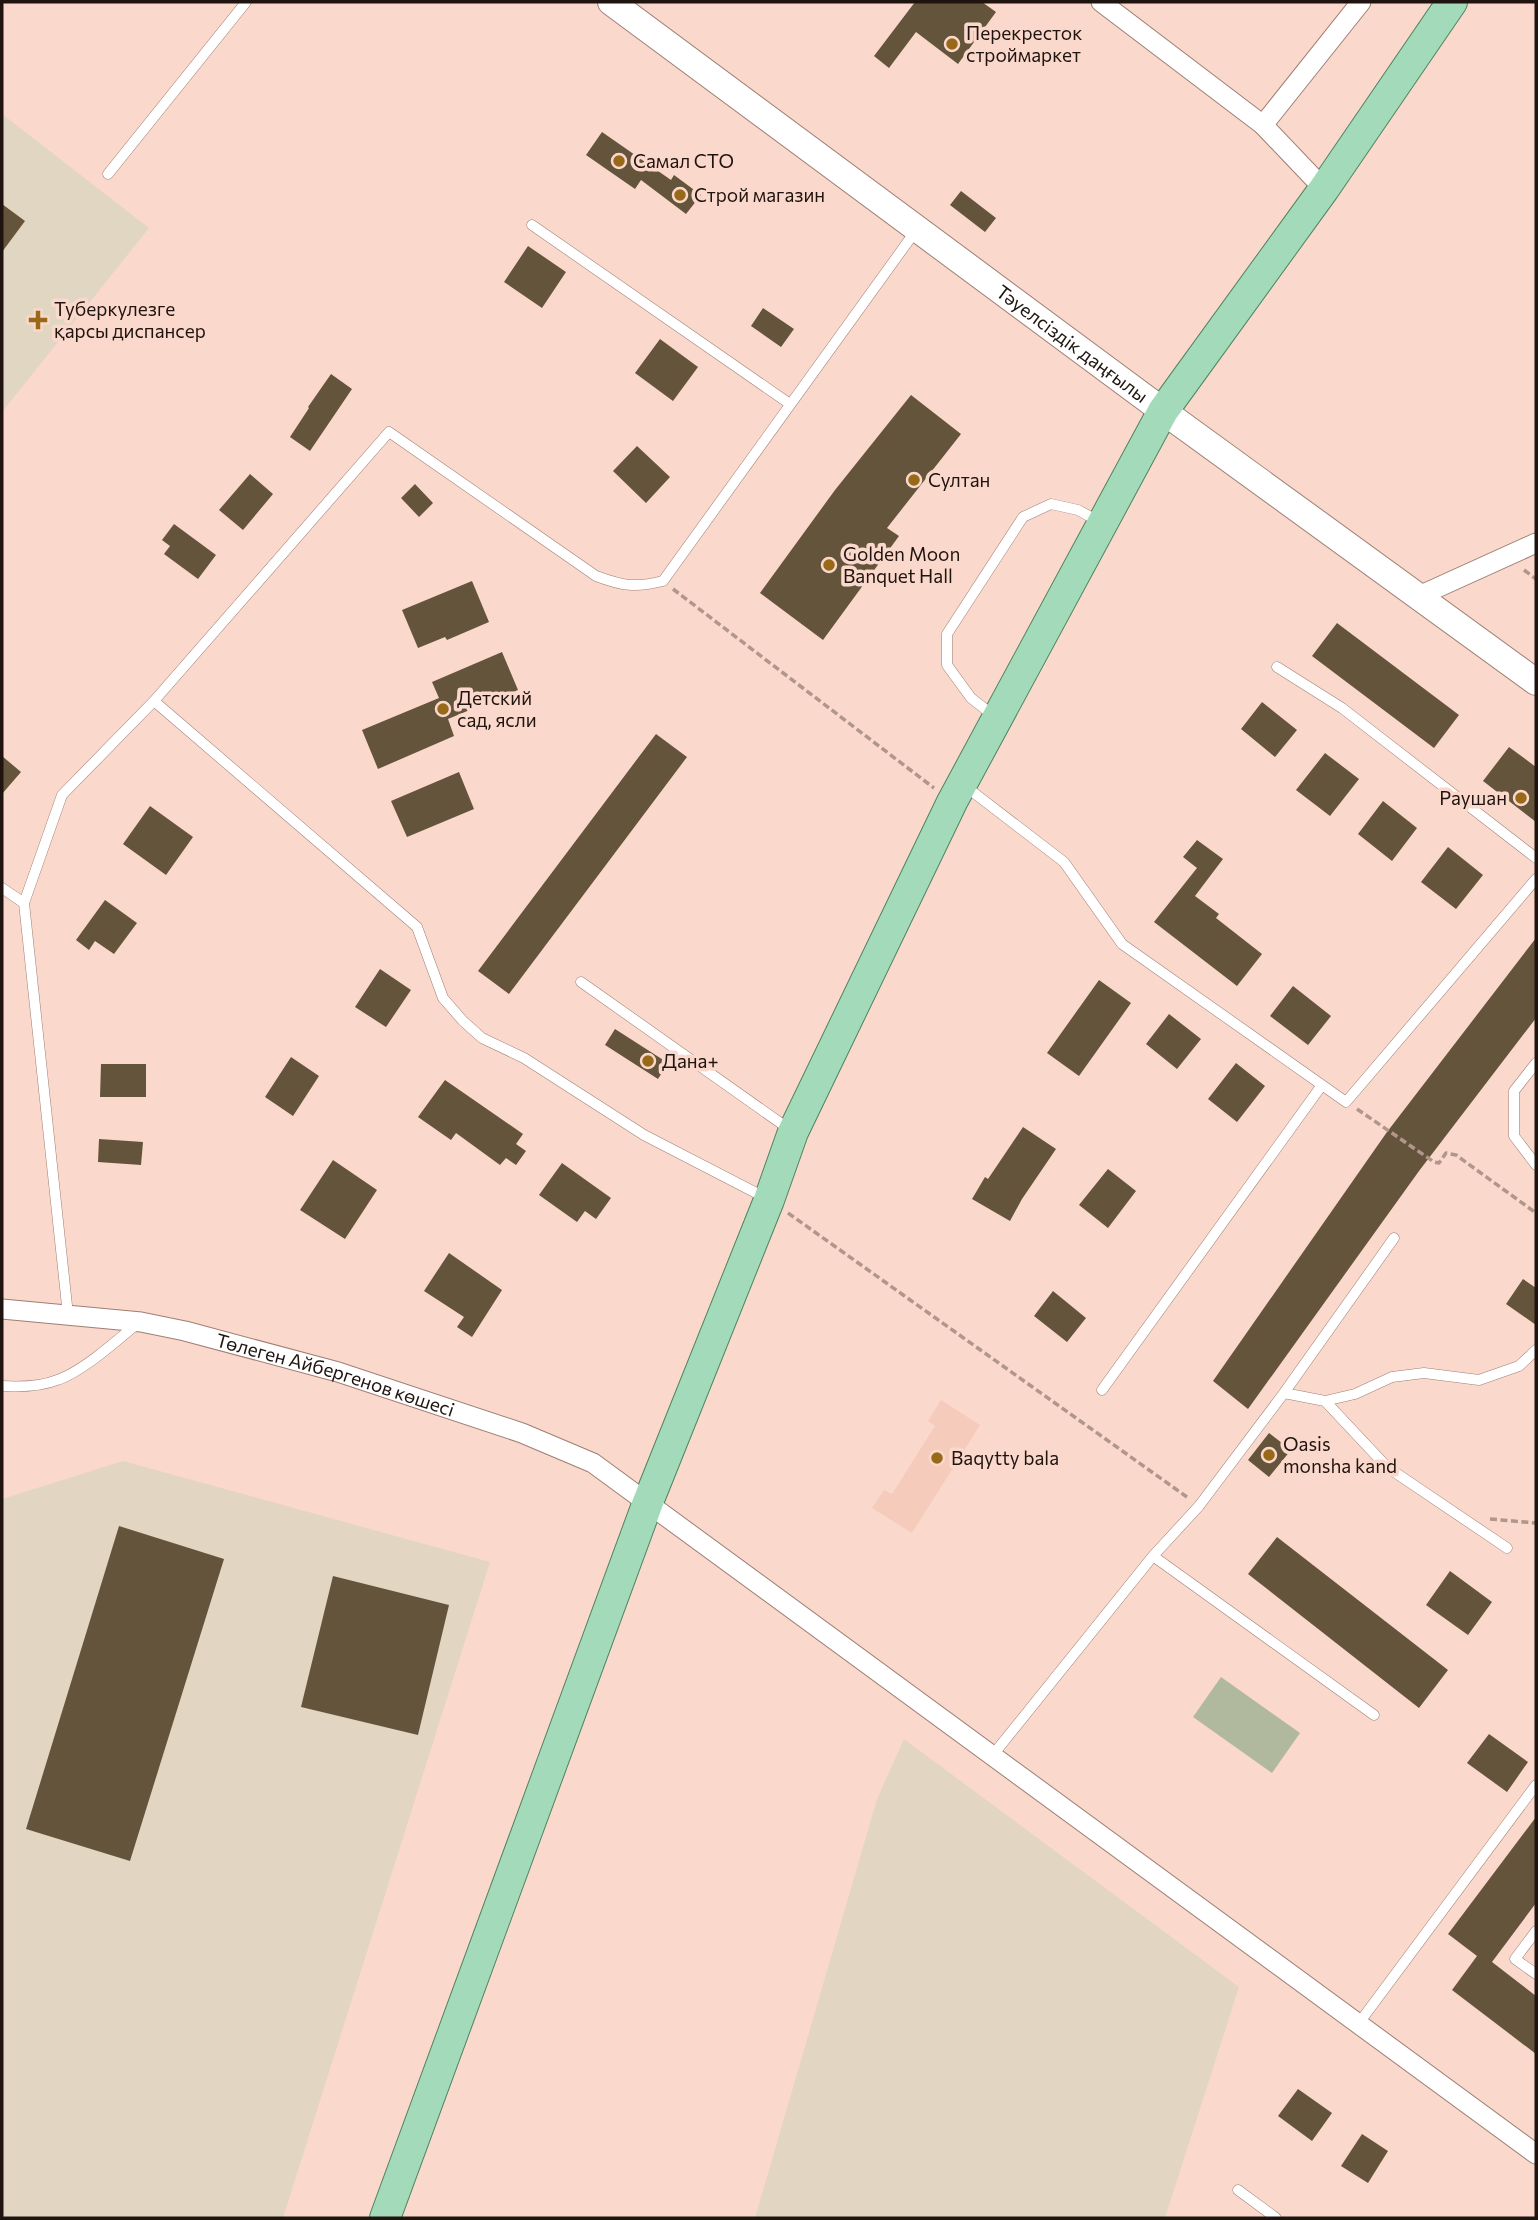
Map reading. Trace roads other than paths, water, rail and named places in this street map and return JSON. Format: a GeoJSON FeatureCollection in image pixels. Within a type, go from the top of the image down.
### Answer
{"type":"FeatureCollection","features":[{"type":"Feature","properties":{"kind":"main road"},"geometry":{"type":"LineString","coordinates":[[385,2218],[648,1502],[769,1200],[793,1132],[957,793],[1163,411],[1324,189],[1452,2]]}},
{"type":"Feature","properties":{"kind":"street","name":"Тәуелсіздік даңғылы"},"geometry":{"type":"LineString","coordinates":[[611,2],[1163,411],[1536,682]]}},
{"type":"Feature","properties":{"kind":"street"},"geometry":{"type":"LineString","coordinates":[[1101,2],[1263,125],[1324,189]]}},
{"type":"Feature","properties":{"kind":"street"},"geometry":{"type":"LineString","coordinates":[[1263,125],[1361,2]]}},
{"type":"Feature","properties":{"kind":"street"},"geometry":{"type":"LineString","coordinates":[[1419,596],[1536,543]]}},
{"type":"Feature","properties":{"kind":"street","name":"Төлеген Айбергенов көшесі"},"geometry":{"type":"LineString","coordinates":[[2,1308],[141,1322],[338,1372],[522,1433],[593,1463],[1536,2154]]}},
{"type":"Feature","properties":{"kind":"lane"},"geometry":{"type":"LineString","coordinates":[[108,174],[246,2]]}},
{"type":"Feature","properties":{"kind":"lane"},"geometry":{"type":"LineString","coordinates":[[532,225],[790,404]]}},
{"type":"Feature","properties":{"kind":"lane"},"geometry":{"type":"LineString","coordinates":[[68,1315],[24,903],[62,795],[154,701],[389,432],[596,576],[621,586],[644,586],[663,581],[918,229]]}},
{"type":"Feature","properties":{"kind":"lane"},"geometry":{"type":"LineString","coordinates":[[997,718],[971,698],[947,666],[947,634],[1023,517],[1051,504],[1078,510],[1102,524]]}},
{"type":"Feature","properties":{"kind":"lane"},"geometry":{"type":"LineString","coordinates":[[1277,667],[1342,708],[1536,858]]}},
{"type":"Feature","properties":{"kind":"lane"},"geometry":{"type":"LineString","coordinates":[[154,701],[416,927],[443,998],[482,1038],[524,1058],[644,1135],[769,1200]]}},
{"type":"Feature","properties":{"kind":"lane"},"geometry":{"type":"LineString","coordinates":[[957,793],[1064,862],[1122,944],[1346,1102],[1536,879]]}},
{"type":"Feature","properties":{"kind":"lane"},"geometry":{"type":"LineString","coordinates":[[2,888],[24,903]]}},
{"type":"Feature","properties":{"kind":"lane"},"geometry":{"type":"LineString","coordinates":[[581,982],[793,1132]]}},
{"type":"Feature","properties":{"kind":"lane"},"geometry":{"type":"LineString","coordinates":[[1536,1063],[1514,1091],[1514,1136],[1536,1165]]}},
{"type":"Feature","properties":{"kind":"lane"},"geometry":{"type":"LineString","coordinates":[[1102,1390],[1322,1085]]}},
{"type":"Feature","properties":{"kind":"lane"},"geometry":{"type":"LineString","coordinates":[[992,1756],[1153,1556],[1199,1506],[1284,1393],[1394,1238]]}},
{"type":"Feature","properties":{"kind":"lane"},"geometry":{"type":"LineString","coordinates":[[2,1386],[36,1385],[59,1380],[104,1351],[141,1322]]}},
{"type":"Feature","properties":{"kind":"lane"},"geometry":{"type":"LineString","coordinates":[[1284,1393],[1325,1401],[1355,1394],[1392,1377],[1424,1373],[1479,1380],[1519,1366],[1536,1350]]}},
{"type":"Feature","properties":{"kind":"lane"},"geometry":{"type":"LineString","coordinates":[[1325,1401],[1387,1467],[1507,1548]]}},
{"type":"Feature","properties":{"kind":"lane"},"geometry":{"type":"LineString","coordinates":[[1153,1556],[1374,1715]]}},
{"type":"Feature","properties":{"kind":"lane"},"geometry":{"type":"LineString","coordinates":[[1359,2023],[1536,1785]]}},
{"type":"Feature","properties":{"kind":"lane"},"geometry":{"type":"LineString","coordinates":[[1536,1931],[1515,1959],[1536,1974]]}},
{"type":"Feature","properties":{"kind":"lane"},"geometry":{"type":"LineString","coordinates":[[1238,2190],[1276,2218]]}},
{"type":"Feature","properties":{"kind":"place","name":"Перекресток строймаркет"},"geometry":{"type":"Point","coordinates":[952,44]}},
{"type":"Feature","properties":{"kind":"place","name":"Самал СТО"},"geometry":{"type":"Point","coordinates":[619,161]}},
{"type":"Feature","properties":{"kind":"place","name":"Строй магазин"},"geometry":{"type":"Point","coordinates":[680,195]}},
{"type":"Feature","properties":{"kind":"place","name":"Туберкулезге қарсы диспансер"},"geometry":{"type":"Point","coordinates":[38,320]}},
{"type":"Feature","properties":{"kind":"place","name":"Султан"},"geometry":{"type":"Point","coordinates":[914,480]}},
{"type":"Feature","properties":{"kind":"place","name":"Golden Moon Banquet Hall"},"geometry":{"type":"Point","coordinates":[829,565]}},
{"type":"Feature","properties":{"kind":"place","name":"Детский сад, ясли"},"geometry":{"type":"Point","coordinates":[443,709]}},
{"type":"Feature","properties":{"kind":"place","name":"Раушан"},"geometry":{"type":"Point","coordinates":[1521,798]}},
{"type":"Feature","properties":{"kind":"place","name":"Дана+"},"geometry":{"type":"Point","coordinates":[648,1061]}},
{"type":"Feature","properties":{"kind":"place","name":"Oasis monsha kand"},"geometry":{"type":"Point","coordinates":[1269,1455]}},
{"type":"Feature","properties":{"kind":"place","name":"Baqytty bala"},"geometry":{"type":"Point","coordinates":[937,1458]}}]}
